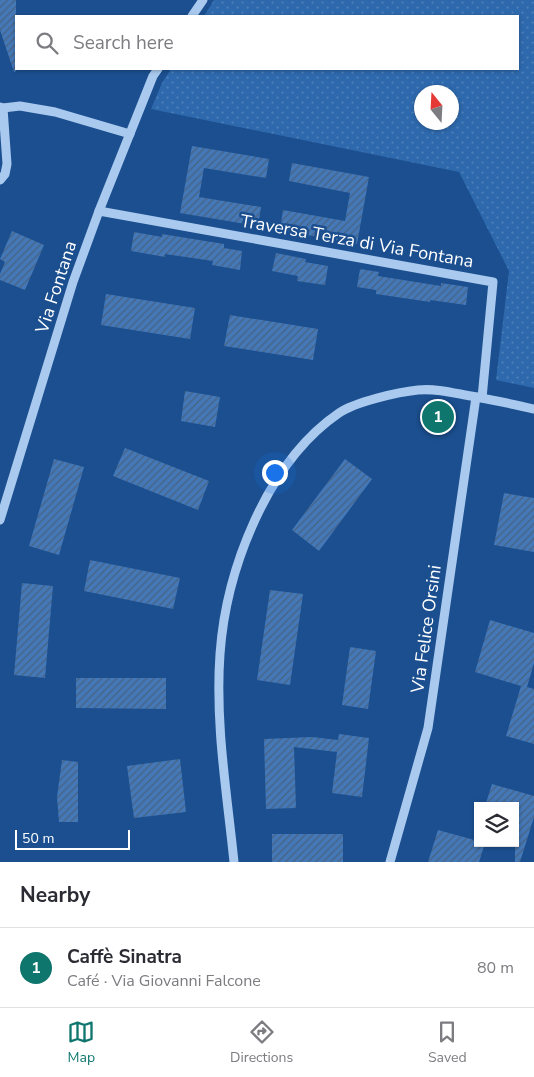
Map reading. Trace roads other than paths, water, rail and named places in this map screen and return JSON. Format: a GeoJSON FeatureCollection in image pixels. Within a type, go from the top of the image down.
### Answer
{"type":"FeatureCollection","features":[{"type":"Feature","properties":{"kind":"street"},"geometry":{"type":"LineString","coordinates":[[193,15],[203,0]]}},
{"type":"Feature","properties":{"kind":"street","name":"Via Fontana"},"geometry":{"type":"LineString","coordinates":[[0,520],[73,282],[99,210],[153,76],[157,70]]}},
{"type":"Feature","properties":{"kind":"street"},"geometry":{"type":"LineString","coordinates":[[0,180],[5,174],[7,164],[1,107],[20,106],[55,112],[130,134]]}},
{"type":"Feature","properties":{"kind":"street","name":"Traversa Terza di Via Fontana"},"geometry":{"type":"LineString","coordinates":[[99,210],[493,282],[479,398]]}},
{"type":"Feature","properties":{"kind":"street"},"geometry":{"type":"LineString","coordinates":[[234,862],[219,714],[220,654],[231,588],[239,557],[257,516],[282,472],[309,437],[340,412],[379,397],[419,390],[446,391],[534,409]]}},
{"type":"Feature","properties":{"kind":"street","name":"Via Felice Orsini"},"geometry":{"type":"LineString","coordinates":[[390,862],[428,728],[479,398]]}},
{"type":"Feature","properties":{"kind":"place","name":"Caffè Sinatra"},"geometry":{"type":"Point","coordinates":[438,417]}}]}
